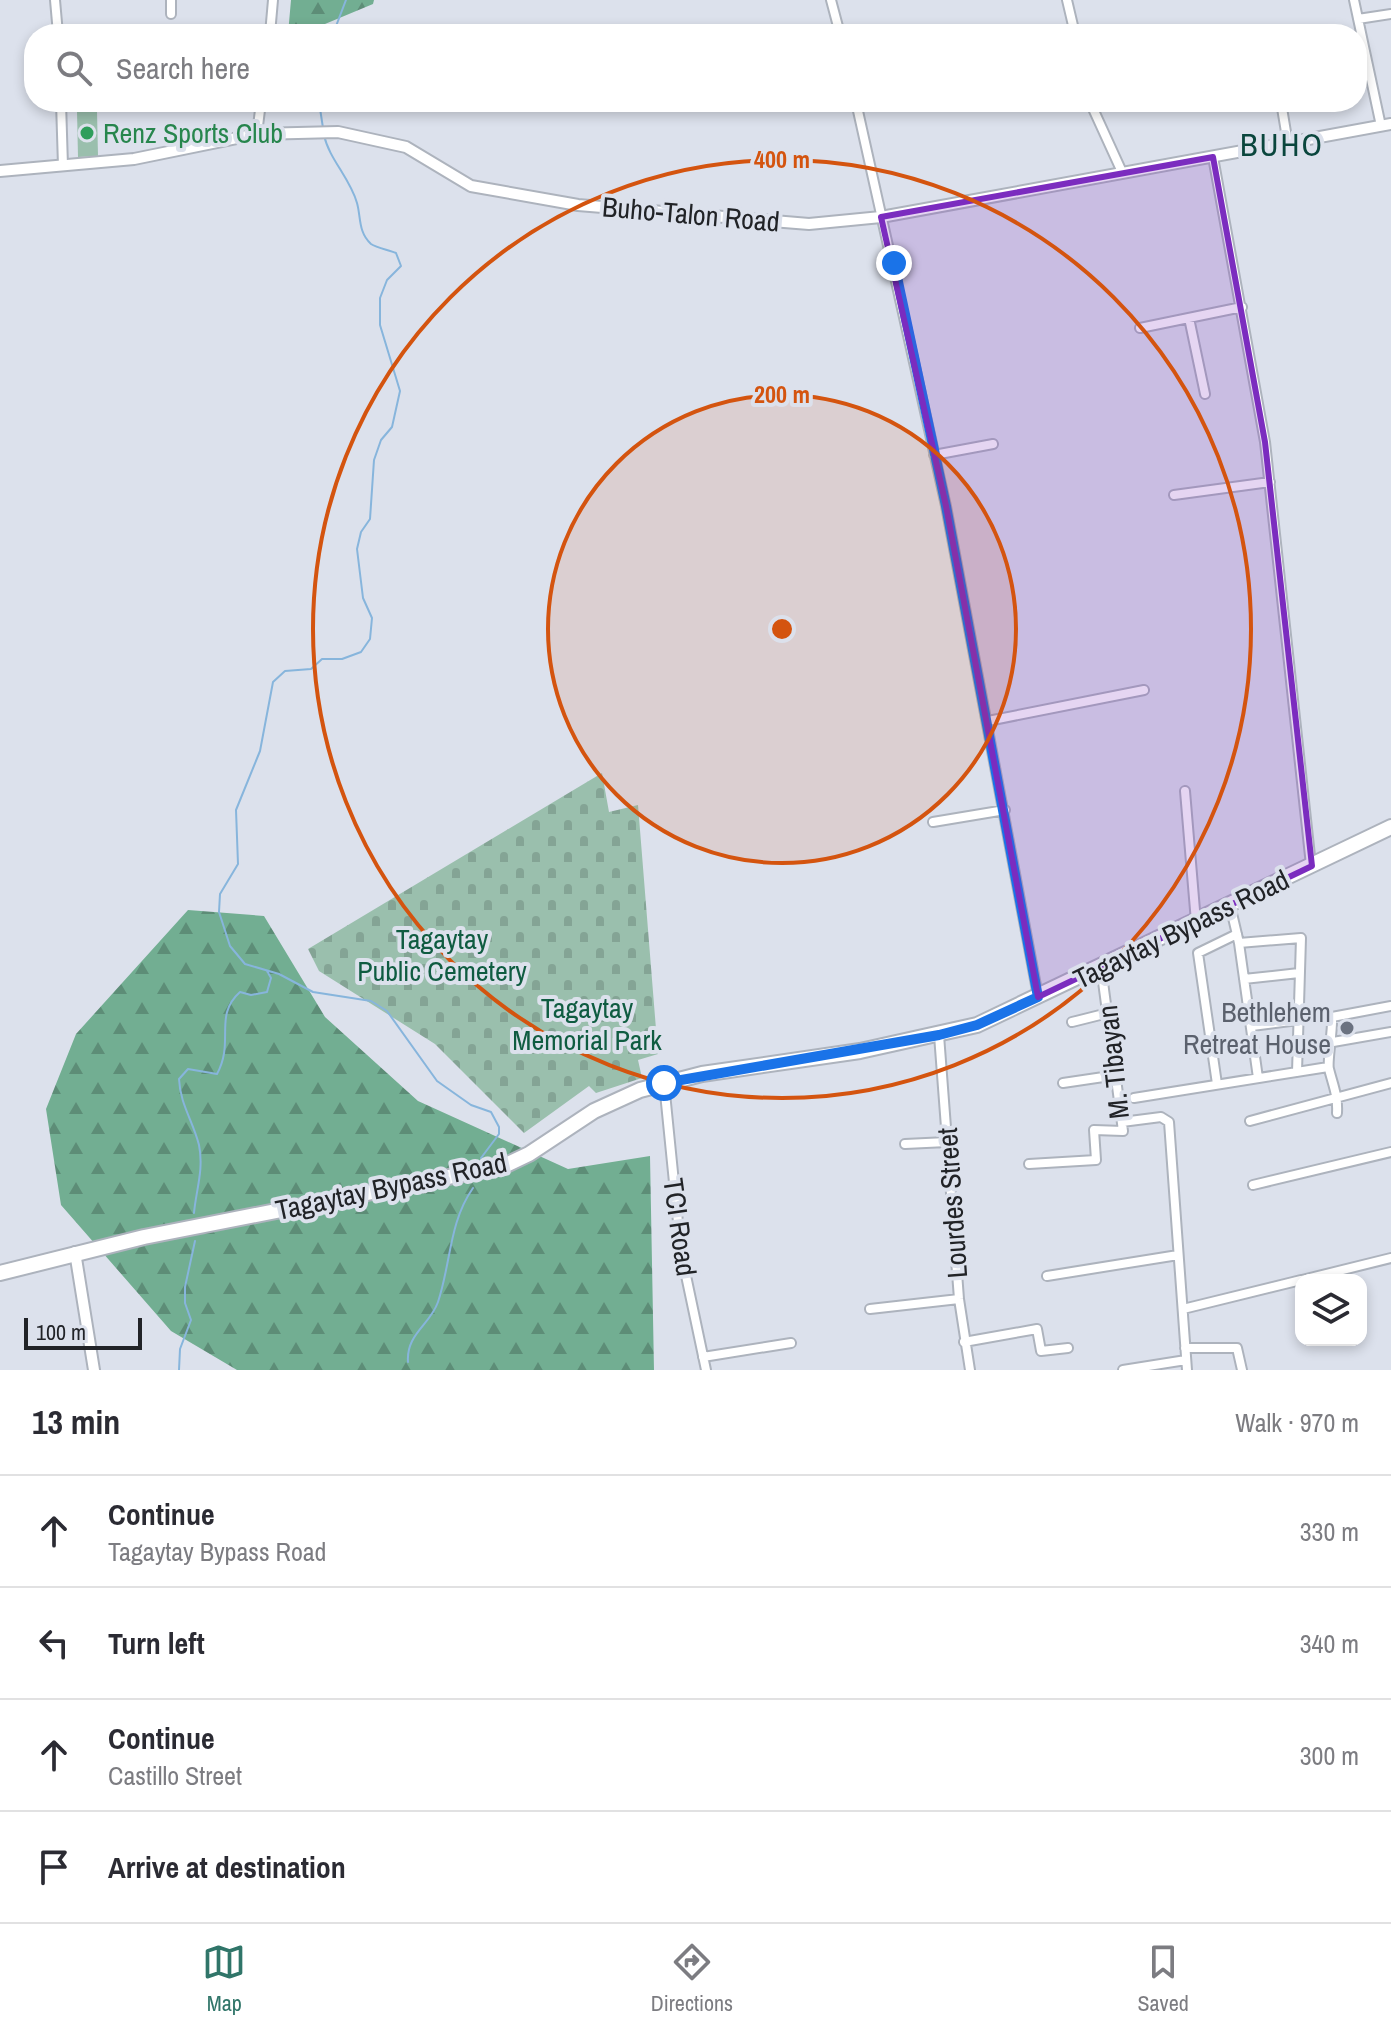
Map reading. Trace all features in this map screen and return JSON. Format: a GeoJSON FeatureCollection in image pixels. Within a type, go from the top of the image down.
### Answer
{"type":"FeatureCollection","features":[{"type":"Feature","properties":{"kind":"main road","name":"Tagaytay Bypass Road"},"geometry":{"type":"LineString","coordinates":[[0,1273],[75,1252],[504,1166],[529,1154],[607,1104],[664,1083],[939,1035],[977,1025],[1391,827]]}},
{"type":"Feature","properties":{"kind":"street"},"geometry":{"type":"LineString","coordinates":[[55,0],[57,24]]}},
{"type":"Feature","properties":{"kind":"street"},"geometry":{"type":"LineString","coordinates":[[171,0],[171,14]]}},
{"type":"Feature","properties":{"kind":"street"},"geometry":{"type":"LineString","coordinates":[[271,24],[273,0]]}},
{"type":"Feature","properties":{"kind":"street"},"geometry":{"type":"LineString","coordinates":[[831,0],[837,24]]}},
{"type":"Feature","properties":{"kind":"street"},"geometry":{"type":"LineString","coordinates":[[1067,0],[1073,24]]}},
{"type":"Feature","properties":{"kind":"street"},"geometry":{"type":"LineString","coordinates":[[1354,0],[1359,24]]}},
{"type":"Feature","properties":{"kind":"street"},"geometry":{"type":"LineString","coordinates":[[1358,19],[1391,14]]}},
{"type":"Feature","properties":{"kind":"street"},"geometry":{"type":"LineString","coordinates":[[1367,53],[1386,125]]}},
{"type":"Feature","properties":{"kind":"street"},"geometry":{"type":"LineString","coordinates":[[61,112],[63,166]]}},
{"type":"Feature","properties":{"kind":"street"},"geometry":{"type":"LineString","coordinates":[[257,134],[260,112]]}},
{"type":"Feature","properties":{"kind":"street"},"geometry":{"type":"LineString","coordinates":[[858,112],[966,610],[1038,997]]}},
{"type":"Feature","properties":{"kind":"street"},"geometry":{"type":"LineString","coordinates":[[1095,112],[1122,172]]}},
{"type":"Feature","properties":{"kind":"street"},"geometry":{"type":"LineString","coordinates":[[1283,112],[1288,144]]}},
{"type":"Feature","properties":{"kind":"street","name":"Buho-Talon Road"},"geometry":{"type":"LineString","coordinates":[[0,171],[134,159],[257,134],[338,132],[406,147],[471,186],[578,205],[809,224],[881,217],[1386,125]]}},
{"type":"Feature","properties":{"kind":"street"},"geometry":{"type":"LineString","coordinates":[[1213,157],[1242,307],[1270,482],[1312,866]]}},
{"type":"Feature","properties":{"kind":"street"},"geometry":{"type":"LineString","coordinates":[[1140,328],[1242,307]]}},
{"type":"Feature","properties":{"kind":"street"},"geometry":{"type":"LineString","coordinates":[[1189,318],[1205,394]]}},
{"type":"Feature","properties":{"kind":"street"},"geometry":{"type":"LineString","coordinates":[[934,455],[993,444]]}},
{"type":"Feature","properties":{"kind":"street"},"geometry":{"type":"LineString","coordinates":[[1174,495],[1270,482]]}},
{"type":"Feature","properties":{"kind":"street"},"geometry":{"type":"LineString","coordinates":[[988,721],[1144,690]]}},
{"type":"Feature","properties":{"kind":"street"},"geometry":{"type":"LineString","coordinates":[[1185,791],[1196,922]]}},
{"type":"Feature","properties":{"kind":"street"},"geometry":{"type":"LineString","coordinates":[[933,822],[1005,810]]}},
{"type":"Feature","properties":{"kind":"street"},"geometry":{"type":"LineString","coordinates":[[1230,905],[1238,939],[1258,1078]]}},
{"type":"Feature","properties":{"kind":"street"},"geometry":{"type":"LineString","coordinates":[[1217,1084],[1198,953],[1238,939],[1301,938],[1297,1072]]}},
{"type":"Feature","properties":{"kind":"street","name":"M. Tibayan"},"geometry":{"type":"LineString","coordinates":[[1029,1164],[1096,1160],[1094,1130],[1123,1131],[1101,967]]}},
{"type":"Feature","properties":{"kind":"street"},"geometry":{"type":"LineString","coordinates":[[1244,979],[1299,973]]}},
{"type":"Feature","properties":{"kind":"street"},"geometry":{"type":"LineString","coordinates":[[1337,1113],[1338,1095],[1328,1067],[1333,1042],[1332,1017],[1391,1006]]}},
{"type":"Feature","properties":{"kind":"street"},"geometry":{"type":"LineString","coordinates":[[1072,1022],[1108,1013]]}},
{"type":"Feature","properties":{"kind":"street"},"geometry":{"type":"LineString","coordinates":[[1252,1026],[1298,1020]]}},
{"type":"Feature","properties":{"kind":"street"},"geometry":{"type":"LineString","coordinates":[[1333,1042],[1391,1032]]}},
{"type":"Feature","properties":{"kind":"street","name":"Lourdes Street"},"geometry":{"type":"LineString","coordinates":[[939,1035],[959,1299],[970,1370]]}},
{"type":"Feature","properties":{"kind":"street"},"geometry":{"type":"LineString","coordinates":[[1134,1098],[1328,1067]]}},
{"type":"Feature","properties":{"kind":"street"},"geometry":{"type":"LineString","coordinates":[[1063,1083],[1117,1075]]}},
{"type":"Feature","properties":{"kind":"street","name":"TCI Road"},"geometry":{"type":"LineString","coordinates":[[664,1083],[681,1252],[706,1370]]}},
{"type":"Feature","properties":{"kind":"street"},"geometry":{"type":"LineString","coordinates":[[1250,1121],[1391,1083]]}},
{"type":"Feature","properties":{"kind":"street"},"geometry":{"type":"LineString","coordinates":[[1122,1122],[1161,1117],[1169,1122],[1187,1370]]}},
{"type":"Feature","properties":{"kind":"street"},"geometry":{"type":"LineString","coordinates":[[905,1144],[947,1142]]}},
{"type":"Feature","properties":{"kind":"street"},"geometry":{"type":"LineString","coordinates":[[1253,1185],[1391,1152]]}},
{"type":"Feature","properties":{"kind":"street"},"geometry":{"type":"LineString","coordinates":[[75,1252],[94,1370]]}},
{"type":"Feature","properties":{"kind":"street"},"geometry":{"type":"LineString","coordinates":[[1047,1276],[1178,1255]]}},
{"type":"Feature","properties":{"kind":"street"},"geometry":{"type":"LineString","coordinates":[[1326,1274],[1391,1258]]}},
{"type":"Feature","properties":{"kind":"street"},"geometry":{"type":"LineString","coordinates":[[1183,1309],[1295,1282]]}},
{"type":"Feature","properties":{"kind":"street"},"geometry":{"type":"LineString","coordinates":[[870,1309],[959,1299]]}},
{"type":"Feature","properties":{"kind":"street"},"geometry":{"type":"LineString","coordinates":[[964,1342],[1037,1329],[1041,1351],[1068,1348]]}},
{"type":"Feature","properties":{"kind":"street"},"geometry":{"type":"LineString","coordinates":[[703,1357],[791,1343]]}},
{"type":"Feature","properties":{"kind":"street"},"geometry":{"type":"LineString","coordinates":[[1185,1348],[1237,1348],[1242,1370]]}},
{"type":"Feature","properties":{"kind":"street"},"geometry":{"type":"LineString","coordinates":[[1123,1370],[1186,1360]]}},
{"type":"Feature","properties":{"kind":"highlighted area"},"geometry":{"type":"Polygon","coordinates":[[[1213,157],[1265,442],[1312,866],[1038,997],[946,506],[881,217],[1213,157]]]}},
{"type":"Feature","properties":{"kind":"green space"},"geometry":{"type":"Polygon","coordinates":[[[291,0],[374,0],[373,4],[325,24],[289,24],[291,0]]]}},
{"type":"Feature","properties":{"kind":"green space","name":"Renz Sports Club"},"geometry":{"type":"Polygon","coordinates":[[[77,112],[97,112],[98,156],[78,157],[77,112]]]}},
{"type":"Feature","properties":{"kind":"green space","name":"Tagaytay Public Cemetery"},"geometry":{"type":"Polygon","coordinates":[[[602,773],[609,812],[638,805],[658,1054],[638,1060],[642,1078],[596,1093],[589,1086],[524,1133],[435,1044],[319,971],[308,949],[602,773]]]}},
{"type":"Feature","properties":{"kind":"green space"},"geometry":{"type":"Polygon","coordinates":[[[188,910],[264,916],[325,1017],[418,1101],[568,1169],[650,1156],[654,1370],[237,1370],[171,1331],[61,1205],[46,1109],[76,1034],[188,910]]]}},
{"type":"Feature","properties":{"kind":"waterway"},"geometry":{"type":"LineString","coordinates":[[337,24],[346,0]]}},
{"type":"Feature","properties":{"kind":"waterway"},"geometry":{"type":"LineString","coordinates":[[321,112],[323,128]]}},
{"type":"Feature","properties":{"kind":"waterway"},"geometry":{"type":"LineString","coordinates":[[324,135],[354,194],[364,234],[376,247],[396,253],[401,266],[387,280],[380,298],[380,325],[400,391],[392,427],[381,440],[374,460],[370,519],[361,532],[357,549],[363,598],[372,618],[370,639],[361,652],[342,659],[322,659],[311,669],[285,671],[273,682],[260,751],[236,810],[238,864],[220,894],[219,912],[230,946],[245,964],[279,974],[313,992],[371,1001],[387,1011],[437,1081],[471,1105],[491,1112],[499,1134],[481,1158]]}},
{"type":"Feature","properties":{"kind":"waterway"},"geometry":{"type":"LineString","coordinates":[[194,1213],[200,1171],[199,1145],[179,1079],[188,1069],[217,1074],[222,1062],[226,1020],[232,1001],[240,992],[251,995],[267,992],[271,978],[267,971]]}},
{"type":"Feature","properties":{"kind":"waterway"},"geometry":{"type":"LineString","coordinates":[[408,1362],[411,1344],[438,1302],[459,1215],[473,1188]]}},
{"type":"Feature","properties":{"kind":"waterway"},"geometry":{"type":"LineString","coordinates":[[179,1370],[180,1349],[191,1320],[185,1303],[185,1287],[195,1241]]}},
{"type":"Feature","properties":{"kind":"place","name":"Renz Sports Club"},"geometry":{"type":"Point","coordinates":[87,133]}},
{"type":"Feature","properties":{"kind":"place","name":"Bethlehem Retreat House"},"geometry":{"type":"Point","coordinates":[1347,1028]}},
{"type":"Feature","properties":{"kind":"district","name":"BUHO"},"geometry":{"type":"Point","coordinates":[1282,145]}},
{"type":"Feature","properties":{"kind":"route"},"geometry":{"type":"LineString","coordinates":[[664,1083],[939,1035],[977,1025],[1038,997],[946,506],[894,263]]}},
{"type":"Feature","properties":{"kind":"park label","name":"Tagaytay Memorial Park"},"geometry":{"type":"Point","coordinates":[587,1024]}}]}
